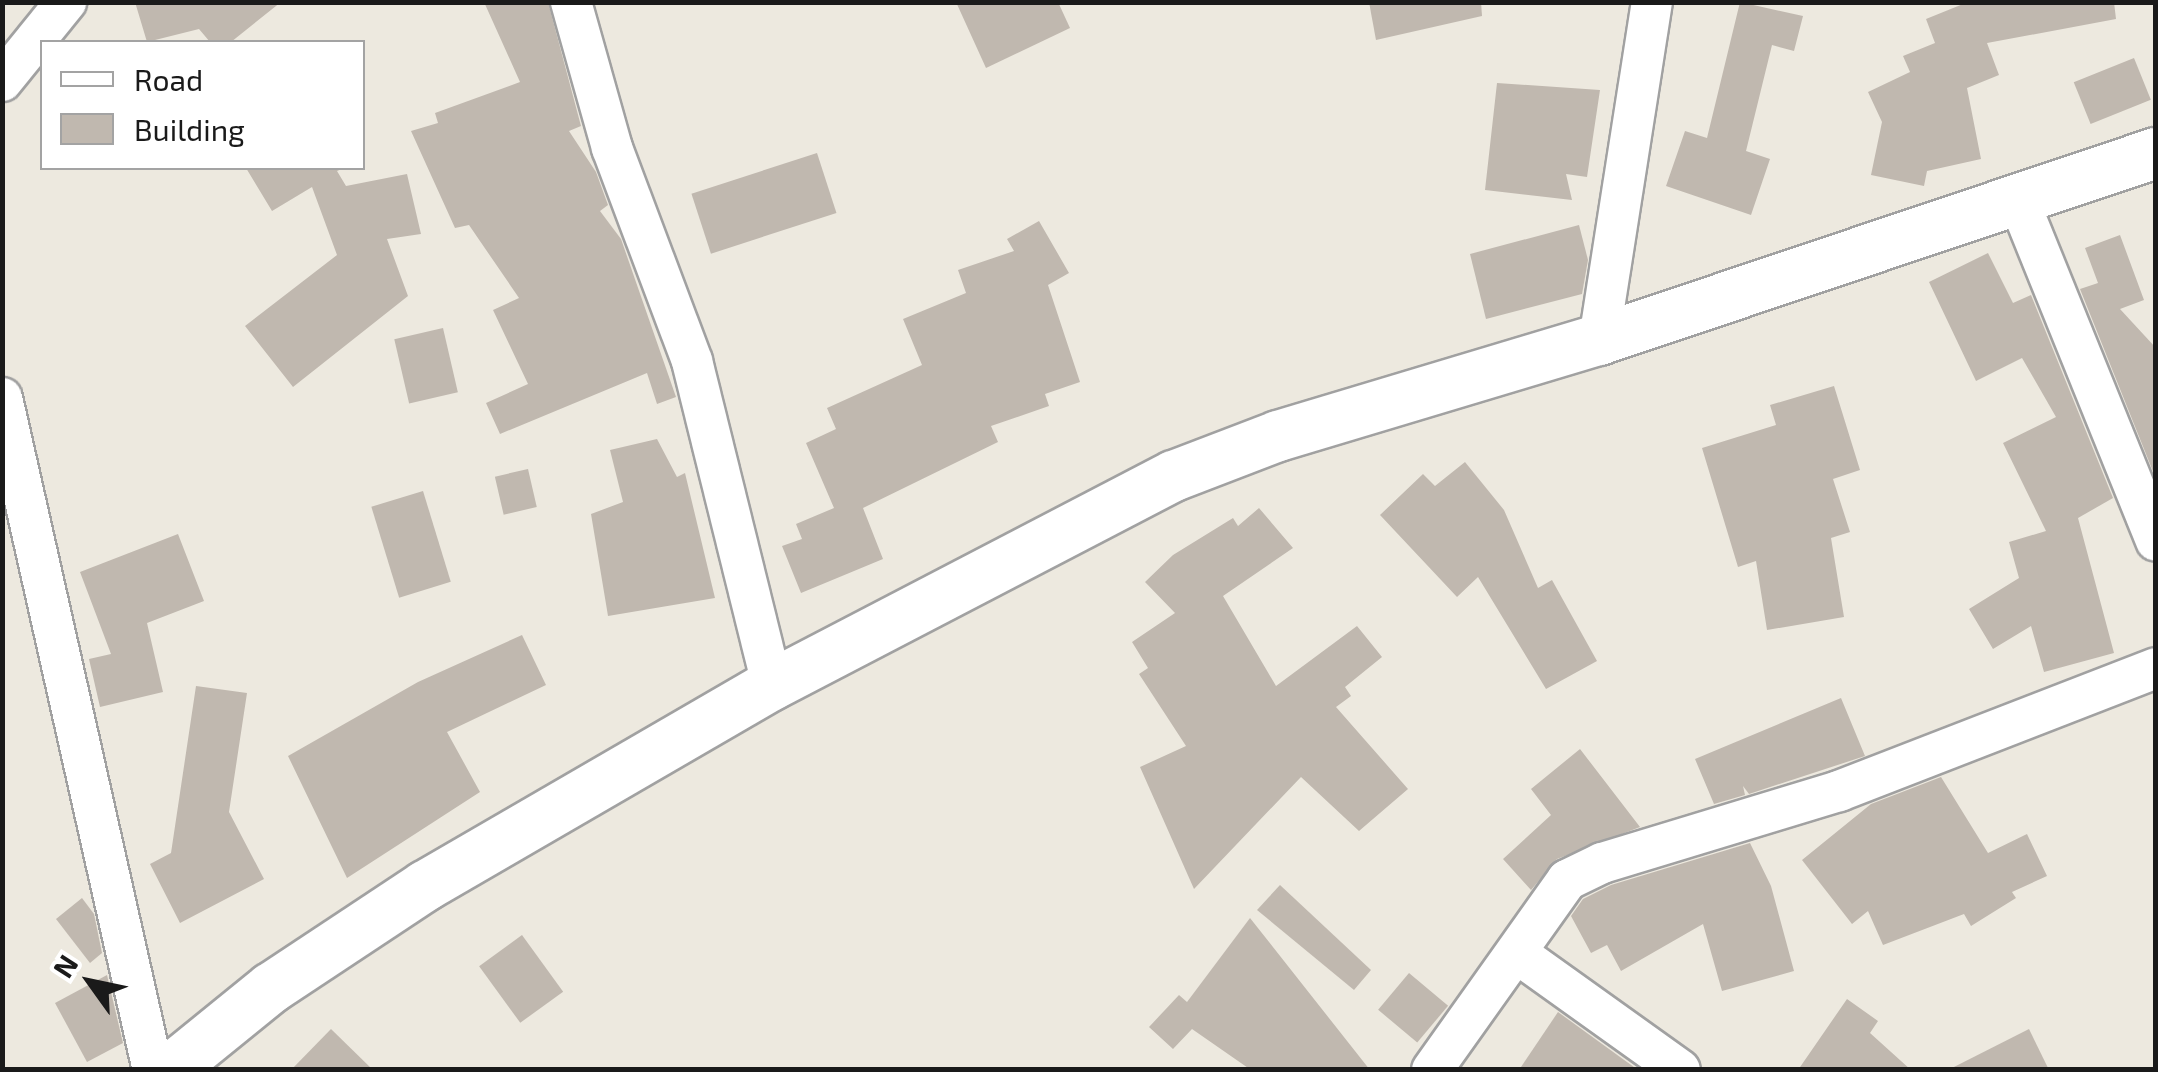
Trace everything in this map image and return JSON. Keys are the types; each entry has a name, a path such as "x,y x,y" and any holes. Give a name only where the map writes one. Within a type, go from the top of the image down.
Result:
{"street":[{"path":"2,81 66,2"},
{"path":"571,2 612,148 692,361 772,685"},
{"path":"1599,340 1652,2"},
{"path":"2,398 37,534 114,920 181,1065 425,886 772,685 1174,476 1278,436 1599,340 2020,204 2156,153"},
{"path":"2020,204 2156,541"},
{"path":"1432,1070 1567,880 1602,863 1839,791 2156,668"},
{"path":"1518,954 1680,1070"}],"building":[{"path":"135,2 281,2 234,40 208,40 199,29 146,40"},
{"path":"484,2 548,2 581,126 569,131 596,172 608,205 600,211 621,239 676,397 657,404 647,373 500,434 486,403 528,384 493,310 519,298 469,225 455,228 411,131 438,123 435,113 520,82"},
{"path":"956,2 1058,2 1070,28 986,68"},
{"path":"1369,2 1481,2 1482,16 1376,40"},
{"path":"1740,2 1803,16 1794,51 1772,45 1746,151 1770,159 1751,215 1666,186 1685,131 1707,138"},
{"path":"1968,2 2114,2 2116,19 1987,43 1999,75 1967,88 1981,159 1927,171 1924,186 1871,175 1882,122 1868,92 1910,72 1903,56 1935,43 1926,19"},
{"path":"2134,58 2151,100 2091,124 2074,82"},
{"path":"1497,83 1600,90 1587,177 1566,174 1572,200 1485,190"},
{"path":"817,153 836,213 711,254 691,194"},
{"path":"247,170 339,170 346,186 407,174 421,234 387,239 408,296 293,387 245,326 337,255 312,187 272,211"},
{"path":"1039,221 1069,273 1048,285 1080,382 1045,394 1049,406 991,426 998,442 863,508 883,559 801,593 782,546 802,539 796,524 834,508 806,443 836,429 827,408 922,365 903,319 966,293 958,270 1014,251 1007,239"},
{"path":"1579,225 1588,260 1582,294 1486,319 1470,254"},
{"path":"2120,235 2144,300 2120,309 2156,348 2154,474 2080,289 2098,283 2085,248"},
{"path":"1988,253 2013,303 2031,295 2113,498 2078,518 2114,653 2044,672 2031,626 1993,649 1969,609 2019,578 2009,542 2046,531 2003,443 2056,417 2022,358 1976,381 1929,282"},
{"path":"443,328 458,392 409,404 394,339"},
{"path":"1834,386 1860,470 1833,479 1850,532 1831,538 1844,617 1767,630 1756,561 1738,567 1702,448 1776,425 1770,405"},
{"path":"657,439 677,477 685,473 715,598 608,616 591,514 623,502 610,450"},
{"path":"1465,462 1504,510 1538,588 1552,580 1597,661 1546,689 1478,577 1457,597 1380,515 1423,474 1435,486"},
{"path":"528,469 537,507 504,515 495,477"},
{"path":"423,491 451,582 399,598 371,507"},
{"path":"1259,508 1293,548 1223,596 1276,686 1357,626 1382,657 1345,687 1351,696 1336,707 1408,789 1359,831 1301,777 1194,889 1140,767 1186,746 1139,674 1148,668 1132,642 1175,613 1145,582 1173,555 1233,518 1238,526"},
{"path":"178,534 204,601 147,623 163,692 100,707 89,659 111,654 80,572"},
{"path":"522,635 546,685 447,732 480,792 347,878 288,756 418,682"},
{"path":"196,686 247,693 229,812 264,879 180,923 150,864 171,853"},
{"path":"1841,698 1865,756 1749,794 1743,786 1745,795 1714,804 1695,759"},
{"path":"1580,749 1640,827 1557,859 1531,890 1503,859 1551,815 1531,789"},
{"path":"1941,777 1988,853 2027,834 2047,876 2012,892 2016,898 1971,926 1964,914 1883,945 1868,911 1852,924 1802,860 1871,804"},
{"path":"1750,843 1771,886 1794,971 1722,991 1703,924 1621,971 1607,945 1591,953 1571,916 1583,899 1611,885"},
{"path":"1280,885 1371,970 1354,990 1257,910"},
{"path":"82,898 94,914 102,953 90,963 56,919"},
{"path":"1250,918 1370,1070 1251,1070 1192,1029 1173,1049 1149,1027 1179,995 1187,1002"},
{"path":"522,935 563,992 520,1023 479,966"},
{"path":"1409,973 1448,1006 1417,1043 1378,1010"},
{"path":"107,975 123,1043 87,1062 55,1003"},
{"path":"1847,999 1878,1021 1870,1033 1911,1070 1798,1070"},
{"path":"1558,1012 1638,1070 1519,1070"},
{"path":"331,1029 373,1070 291,1070"},
{"path":"2029,1029 2049,1070 1948,1070"}]}
